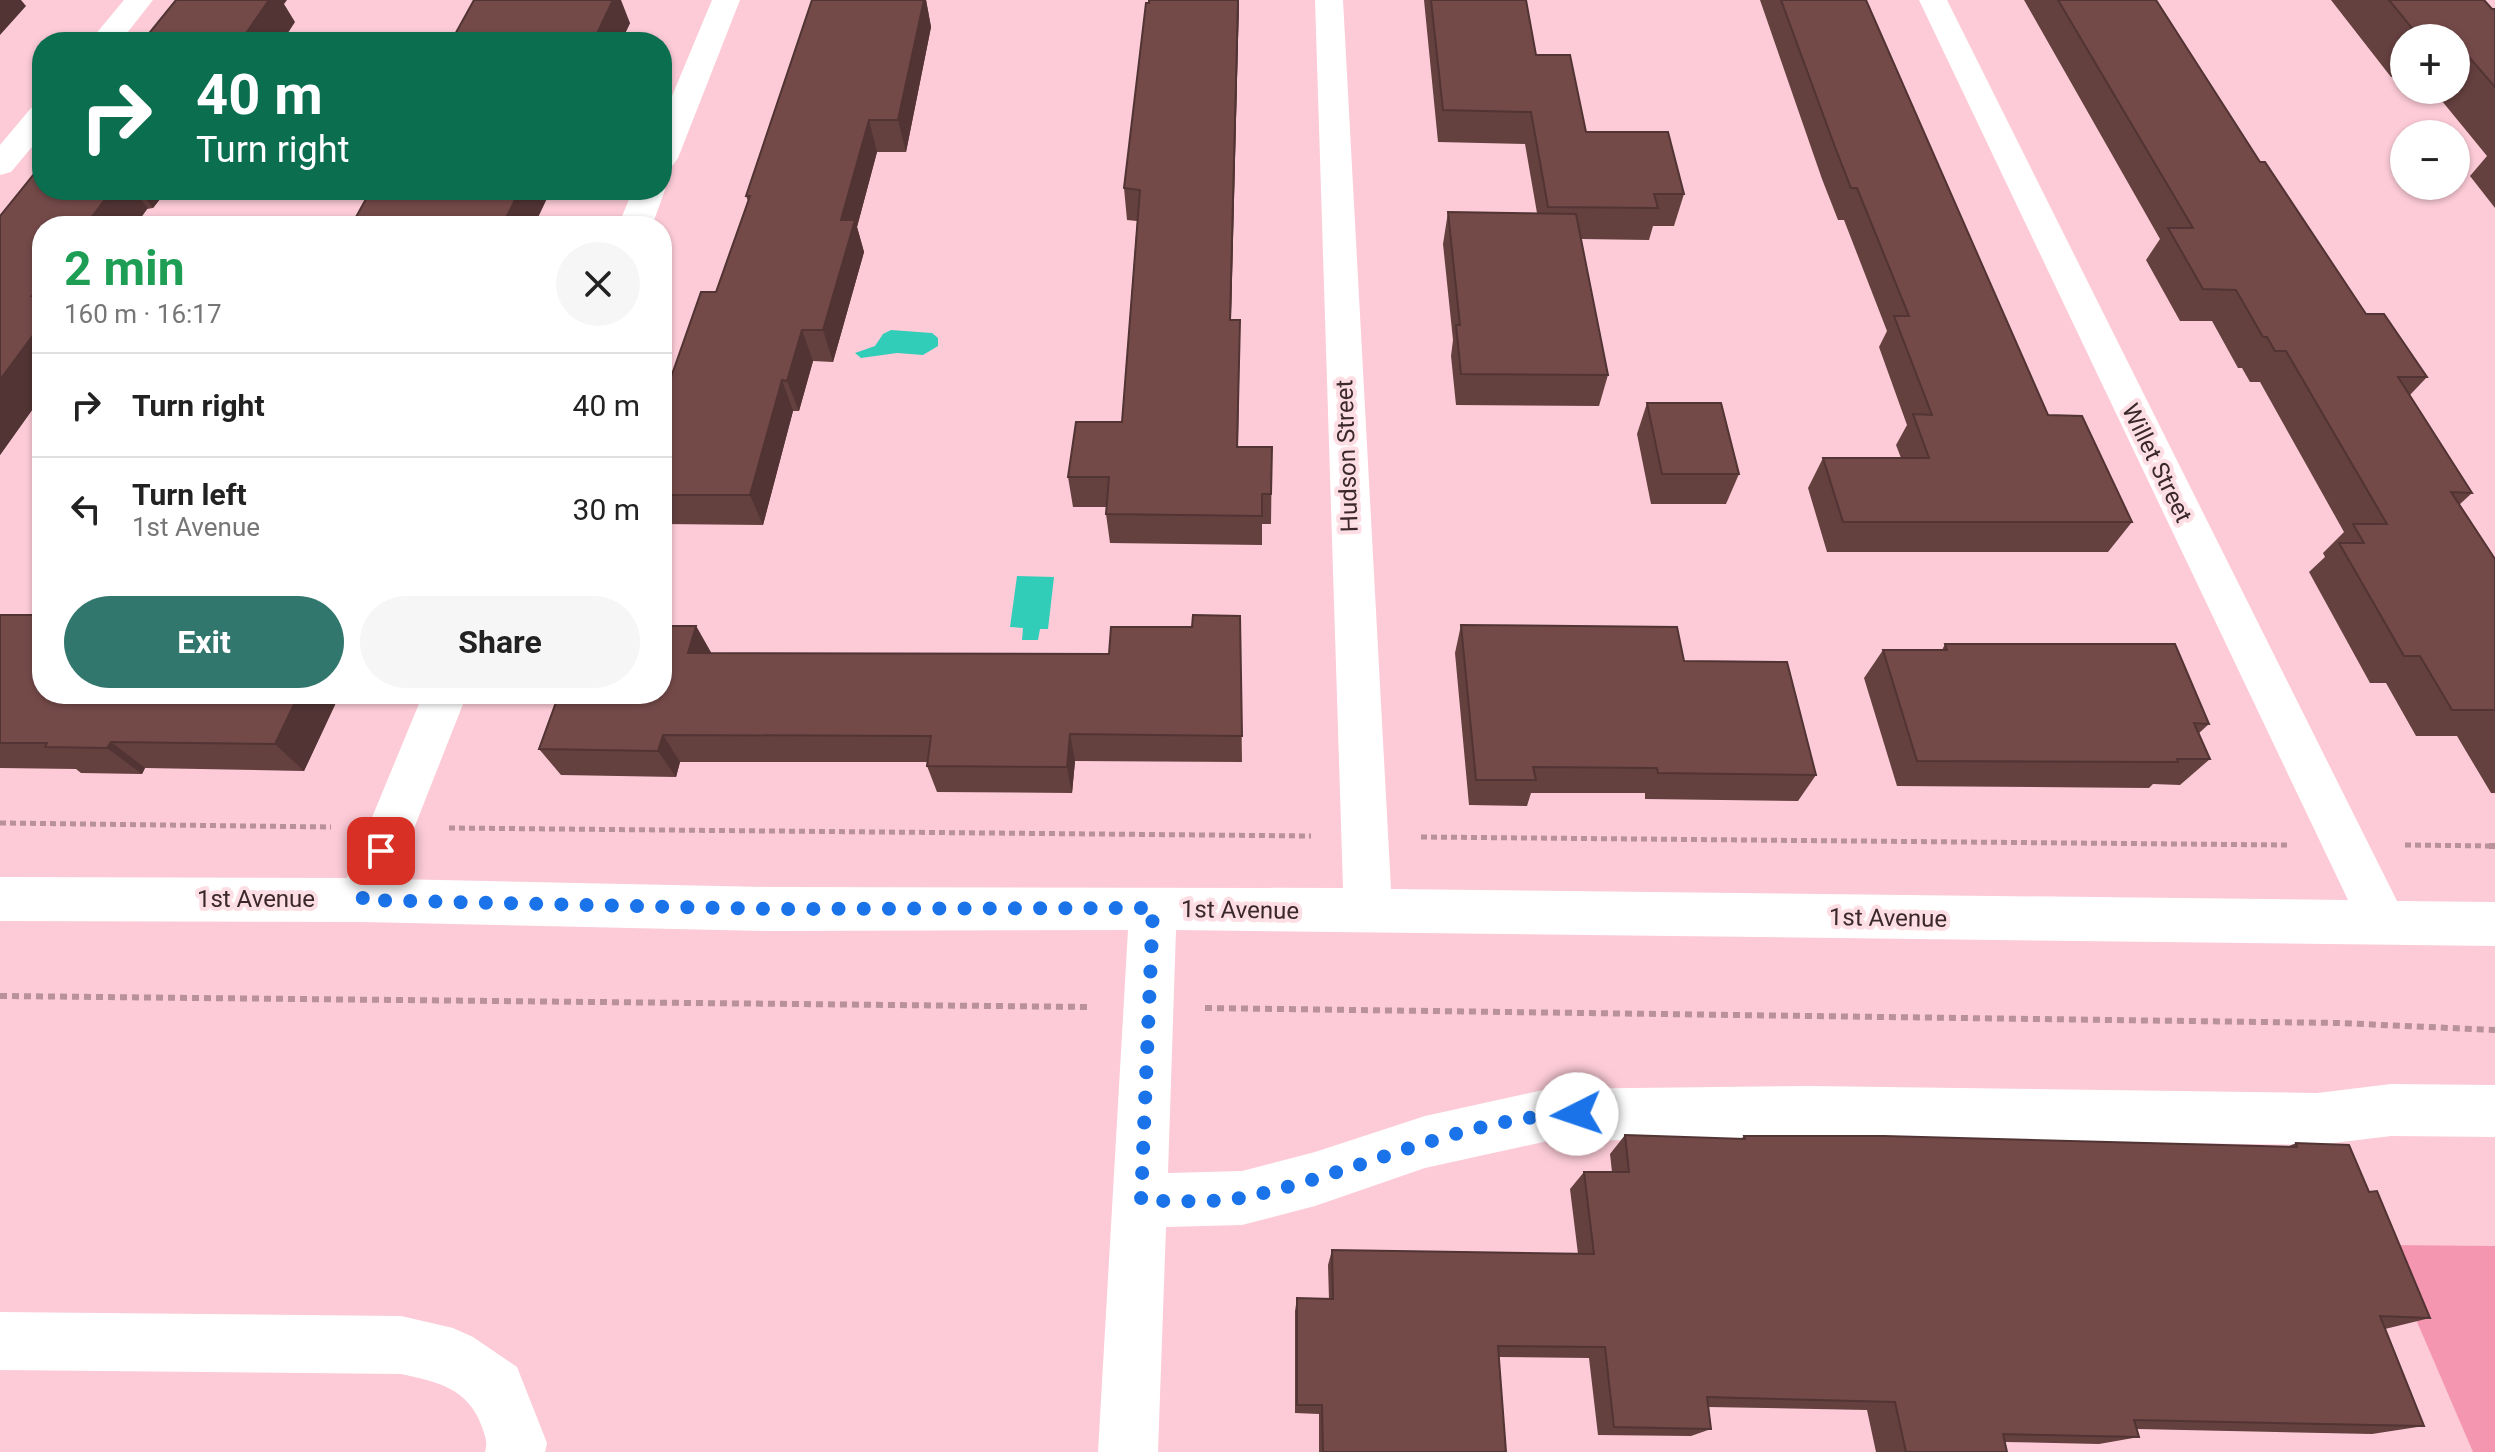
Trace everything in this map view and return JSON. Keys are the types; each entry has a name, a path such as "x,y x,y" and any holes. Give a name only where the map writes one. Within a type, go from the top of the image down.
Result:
{"street":[{"path":"112,32 139,0"},
{"path":"672,133 726,0"},
{"name":"Hudson Street","path":"1329,0 1368,912"},
{"name":"Willet Street","path":"1933,0 2384,924"},
{"path":"0,165 32,127"},
{"path":"362,900 441,704"},
{"name":"1st Avenue","path":"0,899 362,900 769,909 1153,908 2495,924"},
{"path":"1128,1452 1153,908"},
{"path":"1141,1201 1242,1198 1315,1179 1425,1142 1548,1115 1810,1112 2317,1119 2391,1110 2495,1111"},
{"path":"0,1341 401,1345 453,1357 497,1387 517,1443 515,1452"}],"path":[{"path":"0,823 2495,846"},
{"path":"0,996 2339,1023 2495,1030"}],"shaded area":[{"path":"891,330 932,333 938,338 938,346 923,355 897,353 861,358 855,353 875,346 883,334"},
{"path":"1017,576 1054,577 1048,629 1040,629 1038,640 1022,640 1023,628 1010,627"},
{"path":"2384,1245 2495,1246 2495,1452 2473,1452"}],"building":[{"path":"176,0 269,0 247,32 150,32"},
{"path":"474,0 613,0 598,32 456,32"},
{"path":"812,0 924,0 898,120 869,120 841,220 855,220 823,330 802,330 787,381 782,380 750,495 672,495 672,375 701,292 716,292 750,196 746,196"},
{"path":"1149,0 1238,0 1230,320 1240,320 1237,447 1272,447 1271,494 1262,494 1262,516 1106,514 1109,477 1068,477 1076,422 1122,422 1140,190 1124,188 1146,3"},
{"path":"1431,0 1526,0 1536,55 1570,55 1586,132 1668,132 1684,194 1654,194 1658,208 1548,207 1531,112 1443,110"},
{"path":"1781,0 1866,0 2048,415 2082,416 2132,522 1843,522 1823,458 1929,458 1913,414 1932,415 1894,316 1909,316 1857,188 1851,188"},
{"path":"2058,0 2156,0 2260,162 2265,162 2366,314 2384,314 2427,377 2398,377 2472,493 2451,492 2495,559 2495,710 2452,710 2420,656 2404,656 2339,543 2364,543 2353,524 2387,524 2286,351 2275,351 2267,337 2263,337 2236,290 2203,289 2168,228 2193,228"},
{"path":"2389,0 2484,0 2495,9 2495,87 2470,58 2470,24 2409,24"},
{"path":"32,176 32,200 104,200 92,216 32,216 32,337 0,380 0,216"},
{"path":"365,200 515,200 507,216 357,216"},
{"path":"1448,212 1576,214 1608,375 1461,374 1456,325 1460,325"},
{"path":"1647,403 1721,403 1739,474 1662,474"},
{"path":"0,615 32,615 32,704 294,704 275,744 111,742 107,748 0,743"},
{"path":"1193,615 1240,616 1242,736 1070,734 1067,767 927,766 931,736 663,735 658,751 539,749 555,704 672,704 672,626 696,626 688,653 1109,654 1111,627 1192,627"},
{"path":"1461,625 1677,627 1684,661 1787,662 1816,775 1658,773 1657,768 1533,767 1536,780 1476,780"},
{"path":"1945,644 2175,644 2209,724 2194,723 2210,759 2177,759 2178,762 1917,761 1883,650 1947,650"},
{"path":"1625,1135 1745,1139 1744,1136 1884,1136 2297,1147 2296,1143 2349,1145 2369,1192 2377,1191 2430,1318 2380,1316 2424,1426 2134,1420 2139,1437 2003,1434 2007,1452 1906,1452 1895,1402 1707,1397 1711,1429 1614,1427 1605,1347 1498,1346 1506,1452 1323,1452 1322,1405 1297,1405 1297,1298 1333,1299 1332,1250 1594,1254 1584,1172 1629,1172"}],"route":[{"path":"381,851 362,900 769,909 1153,908 1141,1201 1242,1198 1315,1179 1425,1142 1548,1115 1577,1114"}]}
